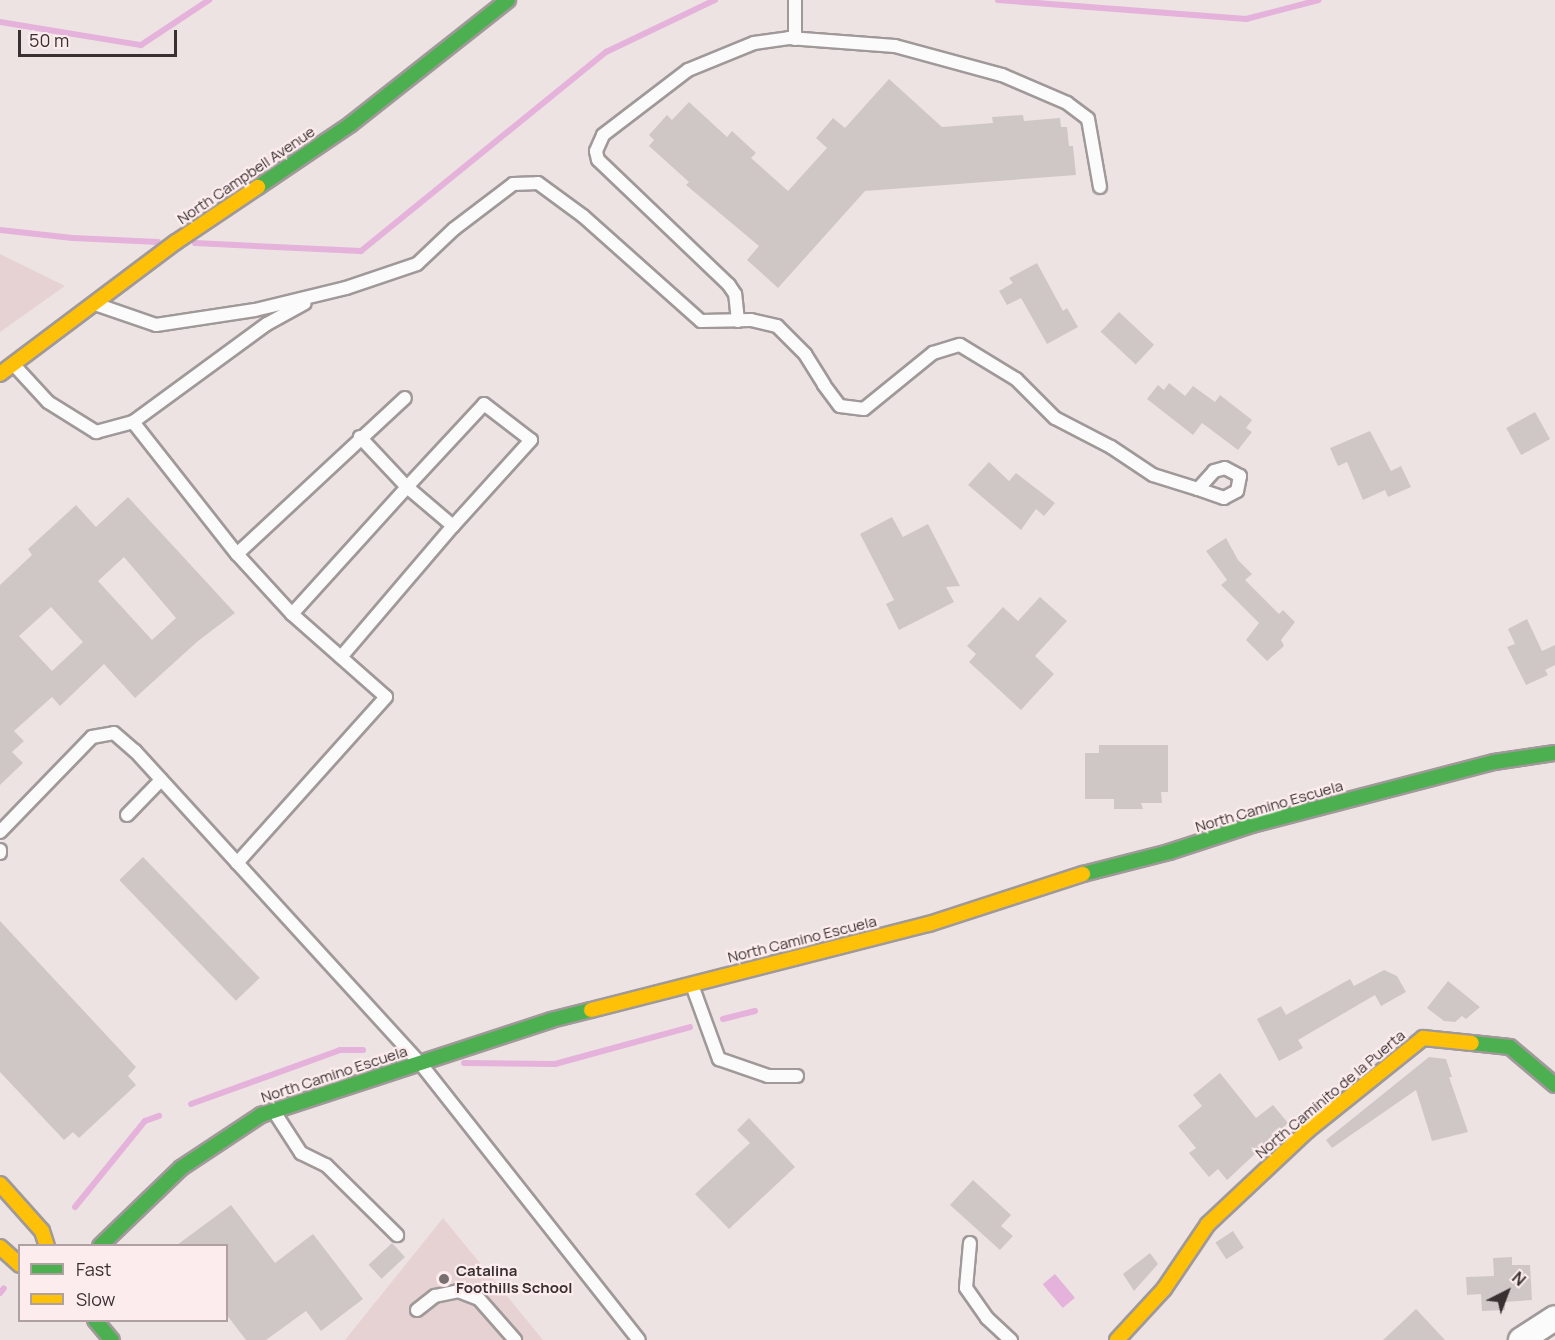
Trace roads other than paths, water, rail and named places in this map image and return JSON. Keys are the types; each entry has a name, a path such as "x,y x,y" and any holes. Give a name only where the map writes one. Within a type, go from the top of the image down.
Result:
{"street":[{"name":"North Campbell Avenue","path":"0,374 159,254 351,124 508,0"},
{"name":"North Camino Escuela","path":"101,1244 181,1168 261,1115 551,1020 929,924 1096,870 1169,852 1263,822 1494,762 1555,753"},
{"name":"North Caminito de la Puerta","path":"1117,1340 1164,1289 1208,1224 1307,1131 1423,1038 1510,1047 1555,1085"},
{"path":"0,1184 42,1231 47,1244"},
{"path":"0,1247 18,1263"},
{"path":"1521,1340 1555,1318"},
{"path":"97,1322 112,1340"}],"lane":[{"path":"795,5 795,39"},
{"path":"738,321 735,294 729,285 598,160 596,151 603,135 688,70 754,43 795,39 895,46 1002,75 1067,103 1089,118 1100,187"},
{"path":"94,303 156,325 255,310 317,296 417,264 454,229 513,184 538,183 583,216 702,321 738,321 777,326 806,354 824,385 840,406 864,409 933,353 960,345 1016,379 1055,418 1112,447 1153,475 1198,489"},
{"path":"14,364 48,402 96,432 133,422 267,324 317,296"},
{"path":"237,554 360,437 405,398"},
{"path":"292,614 484,404 531,440 453,526 341,657"},
{"path":"133,422 237,554 292,614 386,697 237,863"},
{"path":"360,437 407,487 453,526"},
{"path":"0,832 92,737 114,733 161,780 420,1063 504,1166 639,1340"},
{"path":"127,814 161,780"},
{"path":"692,984 719,1059 768,1076 797,1076"},
{"path":"273,1111 301,1153 326,1165 397,1235"},
{"path":"970,1243 966,1288 987,1318 1011,1340"},
{"path":"417,1310 435,1296 458,1291 479,1299 515,1340"}],"waterway":[{"path":"0,22 141,45 209,0"},
{"path":"195,243 361,251 606,52 715,0"},
{"path":"998,0 1246,19 1319,0"},
{"path":"0,230 73,238 158,242"},
{"path":"723,1019 755,1011"},
{"path":"464,1063 555,1064 690,1027"},
{"path":"191,1104 340,1050 363,1050"},
{"path":"75,1207 145,1121 159,1116"},
{"path":"0,1293 4,1288"}],"place":[{"name":"Catalina Foothills School","path":"444,1279"}]}
